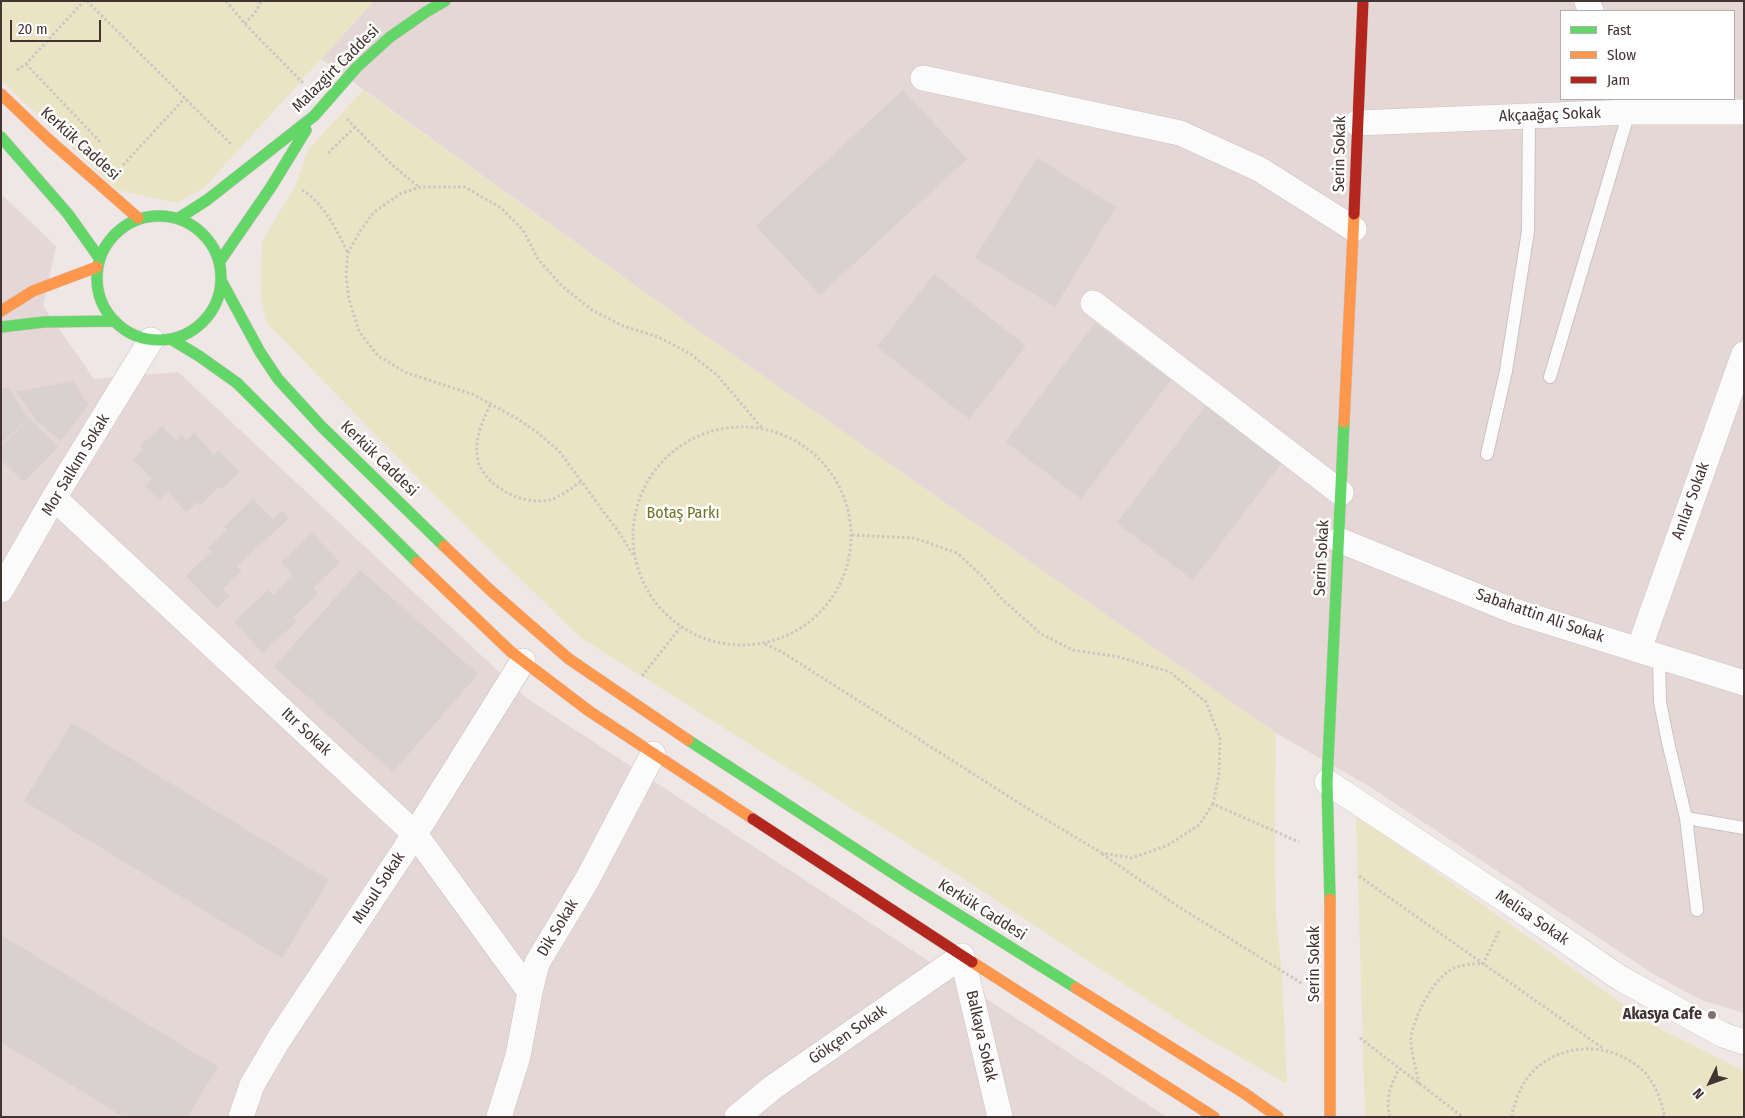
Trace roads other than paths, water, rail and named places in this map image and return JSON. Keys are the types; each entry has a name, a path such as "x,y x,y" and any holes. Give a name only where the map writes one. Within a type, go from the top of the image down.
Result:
{"street":[{"name":"Serin Sokak","path":"1330,1117 1331,1002 1328,782 1364,1"},
{"name":"Malazgirt Caddesi","path":"179,218 207,200 314,116 379,46 432,5"},
{"path":"923,78 1180,133 1259,169 1354,228"},
{"name":"Kerkük Caddesi","path":"1,94 138,218"},
{"name":"Akçaağaç Sokak","path":"1357,123 1529,116 1627,105 1744,112"},
{"path":"220,261 272,187 314,116"},
{"path":"1,137 68,214 98,263"},
{"path":"158,215 179,218 197,227 211,242 220,261 222,282 219,298 212,312 201,325 187,334 161,340 131,334 115,321 103,306 97,287 98,263 102,252 111,237 123,226 138,218 158,215"},
{"path":"1,311 33,291 98,263"},
{"name":"Kerkük Caddesi","path":"222,282 260,352 278,380 321,426 490,590 533,648 589,711 663,740 1244,1093 1278,1117"},
{"path":"1093,303 1341,493"},
{"path":"1,327 44,322 115,321"},
{"name":"Kerkük Caddesi","path":"161,340 200,356 237,383 398,544 533,648 570,659 663,740 964,953 1214,1117"},
{"name":"Mor Salkım Sokak","path":"1,590 54,498 161,340"},
{"name":"Anılar Sokak","path":"1649,652 1744,354"},
{"name":"Itır Sokak","path":"54,498 415,834 530,992"},
{"name":"Sabahattin Ali Sokak","path":"1339,540 1511,610 1744,683"},
{"name":"Musul Sokak","path":"241,1117 252,1085 279,1039 415,834 533,648"},
{"name":"Dik Sokak","path":"499,1117 518,1056 537,963 587,880 663,740"},
{"name":"Melisa Sokak","path":"1328,782 1620,978 1723,1035 1744,1042"},
{"name":"Gökçen Sokak","path":"737,1117 772,1088 964,953"},
{"name":"Balkaya Sokak","path":"964,953 1000,1117"}],"lane":[{"path":"1550,377 1627,105"},
{"path":"1487,454 1506,371 1528,231 1529,116"},
{"path":"1649,652 1686,818 1697,910"},
{"path":"1686,818 1744,828"}],"place":[{"name":"Akasya Cafe","path":"1712,1015"}],"park label":[{"name":"Botaş Parkı","path":"683,514"}]}
